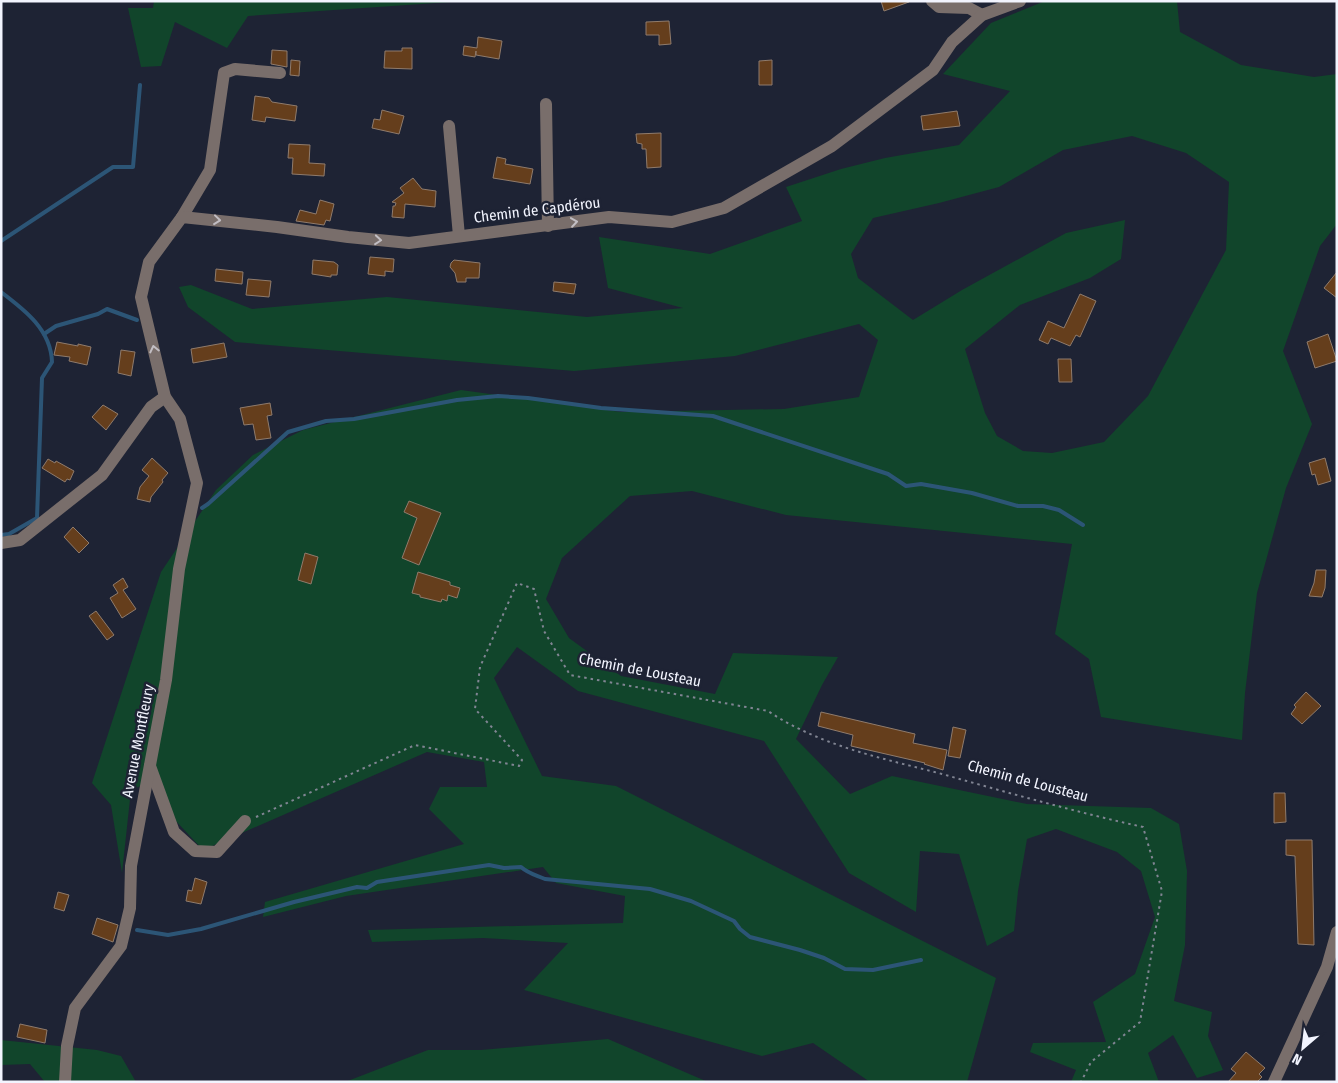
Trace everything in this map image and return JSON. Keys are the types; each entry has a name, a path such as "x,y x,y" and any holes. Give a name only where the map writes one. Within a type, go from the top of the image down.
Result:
{"street":[{"path":"932,1 939,7 969,8 982,15"},
{"name":"Chemin de Capdérou","path":"182,217 409,243 609,217 672,222 724,208 832,146 934,70 952,42 982,15 1020,1"},
{"path":"1,543 20,540 102,475 151,407 165,397 141,297 149,262 182,217 210,170 224,73 235,69 280,73"},
{"path":"546,104 548,226"},
{"path":"449,126 459,236"},
{"name":"Avenue Montfleury","path":"65,1082 67,1046 75,1008 121,946 130,908 131,866 166,680 179,568 197,483 180,419 165,397"},
{"path":"150,766 174,832 195,851 216,852 245,822"},
{"path":"1274,1082 1327,967 1337,932"}],"path":[{"name":"Chemin de Lousteau","path":"245,822 416,745 520,766 522,760 475,709 480,667 517,583 534,589 544,631 570,675 768,711 788,725 836,746 1089,815 1144,827 1162,891 1140,1022 1091,1062 1081,1082"}],"green space":[{"path":"154,1 465,1 248,16 227,48 175,22 161,66 141,67 128,8 153,8"},
{"path":"1045,1 1177,1 1180,32 1241,65 1314,77 1337,74 1337,224 1320,246 1283,351 1312,424 1286,488 1257,593 1245,693 1242,740 1101,717 1089,659 1055,634 1072,544 786,515 692,491 630,496 562,558 546,599 569,638 621,676 715,694 733,653 838,657 796,739 850,794 892,776 1027,804 1151,808 1179,824 1187,871 1185,945 1174,1001 1212,1012 1208,1036 1223,1070 1197,1078 1173,1035 1148,1053 1159,1082 1071,1082 1076,1070 1030,1052 1033,1043 1106,1042 1093,1002 1135,974 1155,917 1141,871 1117,852 1056,829 1027,839 1018,891 1014,931 987,946 959,854 920,851 916,912 849,873 764,741 578,691 517,647 494,678 542,776 616,786 996,978 967,1082 870,1082 813,1043 762,1056 524,990 568,943 483,938 372,942 368,930 623,923 625,896 556,883 543,867 346,896 263,917 265,902 464,844 429,809 440,787 487,787 484,762 427,752 203,850 160,804 152,781 131,790 122,873 111,805 92,783 161,572 216,490 253,455 303,430 461,390 621,412 784,409 859,397 878,340 859,324 735,356 574,371 235,342 188,307 179,287 191,285 252,309 387,297 587,317 683,308 608,288 599,237 710,254 802,221 786,187 841,169 885,158 959,145 1010,91 943,74 991,23","holes":["1132,136 1186,153 1229,182 1226,250 1148,396 1104,442 1052,453 1023,451 997,436 985,413 965,349 1020,305 1090,278 1121,259 1125,220 1066,233 962,290 913,320 858,278 851,254 873,218 999,187 1063,150"]},
{"path":"608,1039 708,1082 345,1082 428,1050 481,1050"},
{"path":"1,1040 97,1050 121,1056 136,1082 45,1082 30,1064 1,1065"}],"building":[{"path":"881,1 909,1 909,2 884,11"},
{"path":"669,21 671,44 659,45 659,35 646,35 646,22"},
{"path":"478,37 502,41 499,59 476,55 476,51 475,57 463,55 464,46 477,48"},
{"path":"402,48 412,48 412,69 384,68 385,51 402,51"},
{"path":"272,50 287,51 287,67 271,64"},
{"path":"291,60 300,61 299,76 290,75"},
{"path":"772,60 772,85 759,85 759,61"},
{"path":"255,96 269,98 272,102 297,106 295,121 266,117 265,122 252,120"},
{"path":"382,110 404,116 399,134 372,128 374,119 380,120"},
{"path":"957,111 960,126 923,130 921,116"},
{"path":"661,133 661,167 647,168 646,149 642,149 642,144 637,143 636,134"},
{"path":"289,144 310,145 309,163 325,164 324,176 292,174 293,158 288,158"},
{"path":"497,157 506,159 505,164 533,169 530,184 493,178"},
{"path":"413,178 422,189 436,191 435,207 405,204 404,218 392,217 393,206 396,203 392,202 404,193 400,188"},
{"path":"320,200 334,204 330,221 326,220 324,225 296,221 300,210 316,214"},
{"path":"370,257 394,259 393,272 385,271 385,276 368,274"},
{"path":"313,260 334,262 338,265 337,275 331,275 331,277 312,274"},
{"path":"454,260 480,263 479,278 466,278 466,282 457,282 455,273 450,267"},
{"path":"216,269 243,272 242,284 215,281"},
{"path":"1337,272 1337,298 1324,288"},
{"path":"248,279 271,281 269,297 246,295"},
{"path":"554,282 576,284 574,294 553,291"},
{"path":"1080,294 1096,301 1080,337 1076,335 1070,346 1051,338 1048,344 1039,340 1048,321 1064,328"},
{"path":"1328,334 1337,361 1315,368 1307,342"},
{"path":"57,342 91,347 87,365 69,361 70,357 54,355"},
{"path":"224,343 227,357 193,363 191,349"},
{"path":"121,350 135,352 131,376 118,373"},
{"path":"1058,359 1071,359 1072,382 1059,382"},
{"path":"270,403 272,415 267,416 271,438 256,440 253,424 244,425 240,408"},
{"path":"103,405 118,414 106,430 92,417"},
{"path":"152,458 168,473 151,497 150,502 137,499 140,487 149,476 142,470"},
{"path":"1325,458 1331,481 1318,485 1315,474 1312,475 1309,463"},
{"path":"48,459 55,463 56,461 74,471 70,480 67,479 65,482 42,468"},
{"path":"409,501 441,513 419,565 402,558 417,518 404,512"},
{"path":"73,527 89,543 79,553 64,537"},
{"path":"305,553 318,557 311,584 298,580"},
{"path":"1316,570 1326,570 1325,588 1322,597 1309,596"},
{"path":"418,572 450,582 450,585 460,588 457,598 448,595 447,601 442,599 441,602 412,593"},
{"path":"123,578 128,587 123,590 136,609 122,618 110,598 118,593 113,585"},
{"path":"96,611 114,635 107,640 89,616"},
{"path":"1306,692 1321,706 1302,724 1291,714 1296,707 1294,705"},
{"path":"821,712 915,734 913,743 947,750 943,770 925,763 851,746 853,735 818,726"},
{"path":"953,727 966,730 960,758 948,756"},
{"path":"1274,793 1285,793 1286,822 1274,823"},
{"path":"1286,840 1312,840 1314,945 1298,944 1295,856 1286,855"},
{"path":"195,878 207,882 201,904 186,901 188,890 192,891"},
{"path":"58,892 69,895 64,911 54,908"},
{"path":"97,918 118,925 113,942 92,934"},
{"path":"20,1024 47,1030 45,1043 17,1037"},
{"path":"1246,1052 1265,1068 1259,1074 1262,1077 1257,1082 1228,1082 1236,1073 1231,1069"}],"waterway":[{"path":"1,241 113,167 133,167 140,85"},
{"path":"1,292 19,306 42,331 51,351 52,362 42,378 37,518 9,534 1,535"},
{"path":"44,334 56,326 98,314 107,309 137,320"},
{"path":"202,508 288,432 326,421 354,419 457,400 498,396 601,408 713,416 888,474 906,486 921,484 972,493 1018,506 1043,506 1059,510 1083,525"},
{"path":"137,930 168,935 201,929 294,902 357,887 367,888 377,882 489,865 504,868 521,867 545,879 650,889 691,901 734,921 750,937 824,958 845,969 873,970 921,960"}]}
